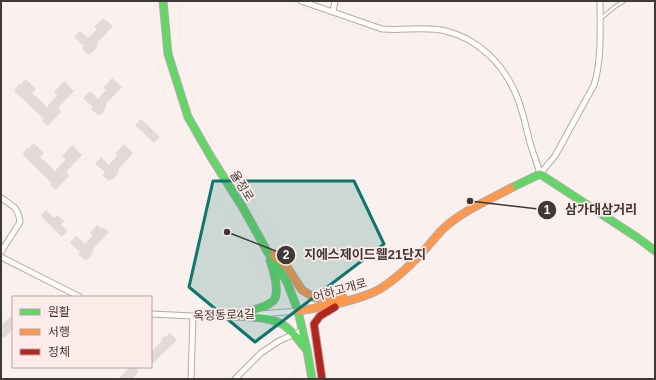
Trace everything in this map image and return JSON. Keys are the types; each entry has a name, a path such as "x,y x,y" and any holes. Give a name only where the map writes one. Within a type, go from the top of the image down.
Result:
{"main road":[{"name":"율정로","path":"163,1 168,54 188,117 210,157 243,208 287,282 298,311 303,330 312,379"},
{"path":"540,174 638,238 655,251"},
{"name":"어하고개로","path":"298,311 318,308 362,297 379,289 413,262 444,228 468,210 540,174"},
{"path":"267,250 287,267 302,290 315,298 362,297"},
{"path":"234,316 258,308 274,300 276,288 274,273 267,250"},
{"path":"322,379 314,324 316,318 324,312 362,297"},
{"path":"234,316 272,321 282,324 307,350"}],"street":[{"path":"300,1 382,29 430,29 446,31 468,39 482,48 497,63 515,92 540,174"},
{"path":"333,12 335,1"},
{"name":"어하고개로","path":"540,174 555,156 594,85 600,48 600,1"},
{"path":"1,198 16,209 19,214 20,222 1,252"},
{"path":"1,257 78,296"},
{"name":"옥정동로4길","path":"152,314 234,316 298,311"},
{"path":"191,379 193,316"},
{"path":"235,379 261,354 279,341 303,330"}],"lane":[{"path":"600,20 624,1"}],"path":[{"path":"180,1 181,37 185,69 195,104 208,136 226,164 283,243 292,264"},
{"path":"317,14 367,31"},
{"path":"375,20 390,23"},
{"path":"399,264 428,234"},
{"path":"290,346 296,379"}],"highlighted area":[{"path":"213,181 354,181 384,244 255,342 189,287"}],"building":[{"path":"103,18 113,26 97,43 97,47 91,54 90,53 88,55 82,48 84,46 74,37 80,31 88,38 97,29 94,27"},
{"path":"112,78 122,87 106,104 106,108 103,111 104,112 101,115 98,115 91,109 93,107 83,98 90,91 98,99 106,90 103,88"},
{"path":"26,79 36,89 32,93 47,107 57,95 54,92 64,81 74,91 58,108 61,112 48,126 42,121 44,119 14,91 19,84 20,85"},
{"path":"141,119 160,137 154,143 135,125"},
{"path":"34,143 44,153 40,157 55,171 66,159 62,156 72,145 82,155 66,172 69,176 56,190 50,185 52,183 23,155 27,148 28,149"},
{"path":"124,144 133,153 118,170 118,174 109,181 102,175 105,172 95,164 101,157 109,165 117,156 115,154"},
{"path":"46,210 54,218 57,215 64,221 61,224 67,231 62,237 41,216"},
{"path":"97,225 102,229 103,227 109,232 93,249 93,253 87,260 85,260 78,254 80,252 70,243 76,236 85,244 93,235 90,233"},
{"path":"12,315 12,330 4,338 1,335 1,326"},
{"path":"170,333 177,340 152,364 152,351 165,336 166,337"},
{"path":"129,368 136,368 139,371 132,379 118,379"}],"traffic: fast":[{"path":"163,1 168,54 188,117 267,251 287,282 298,311 312,379"},
{"path":"511,188 540,174 638,238 655,251"},
{"path":"234,316 262,307 274,300 276,296 276,286 270,260"},
{"path":"236,316 261,318 280,323 291,331 306,349"}],"traffic: slow":[{"path":"298,311 351,300 380,289 409,266 450,223 476,206 511,188"},
{"path":"273,255 287,267 302,290 315,298 344,298"}],"traffic: jam":[{"path":"322,379 314,324 320,316 335,307"}],"place":[{"name":"삼가대삼거리","path":"470,201"},
{"name":"지에스제이드웰21단지","path":"227,232"}]}
